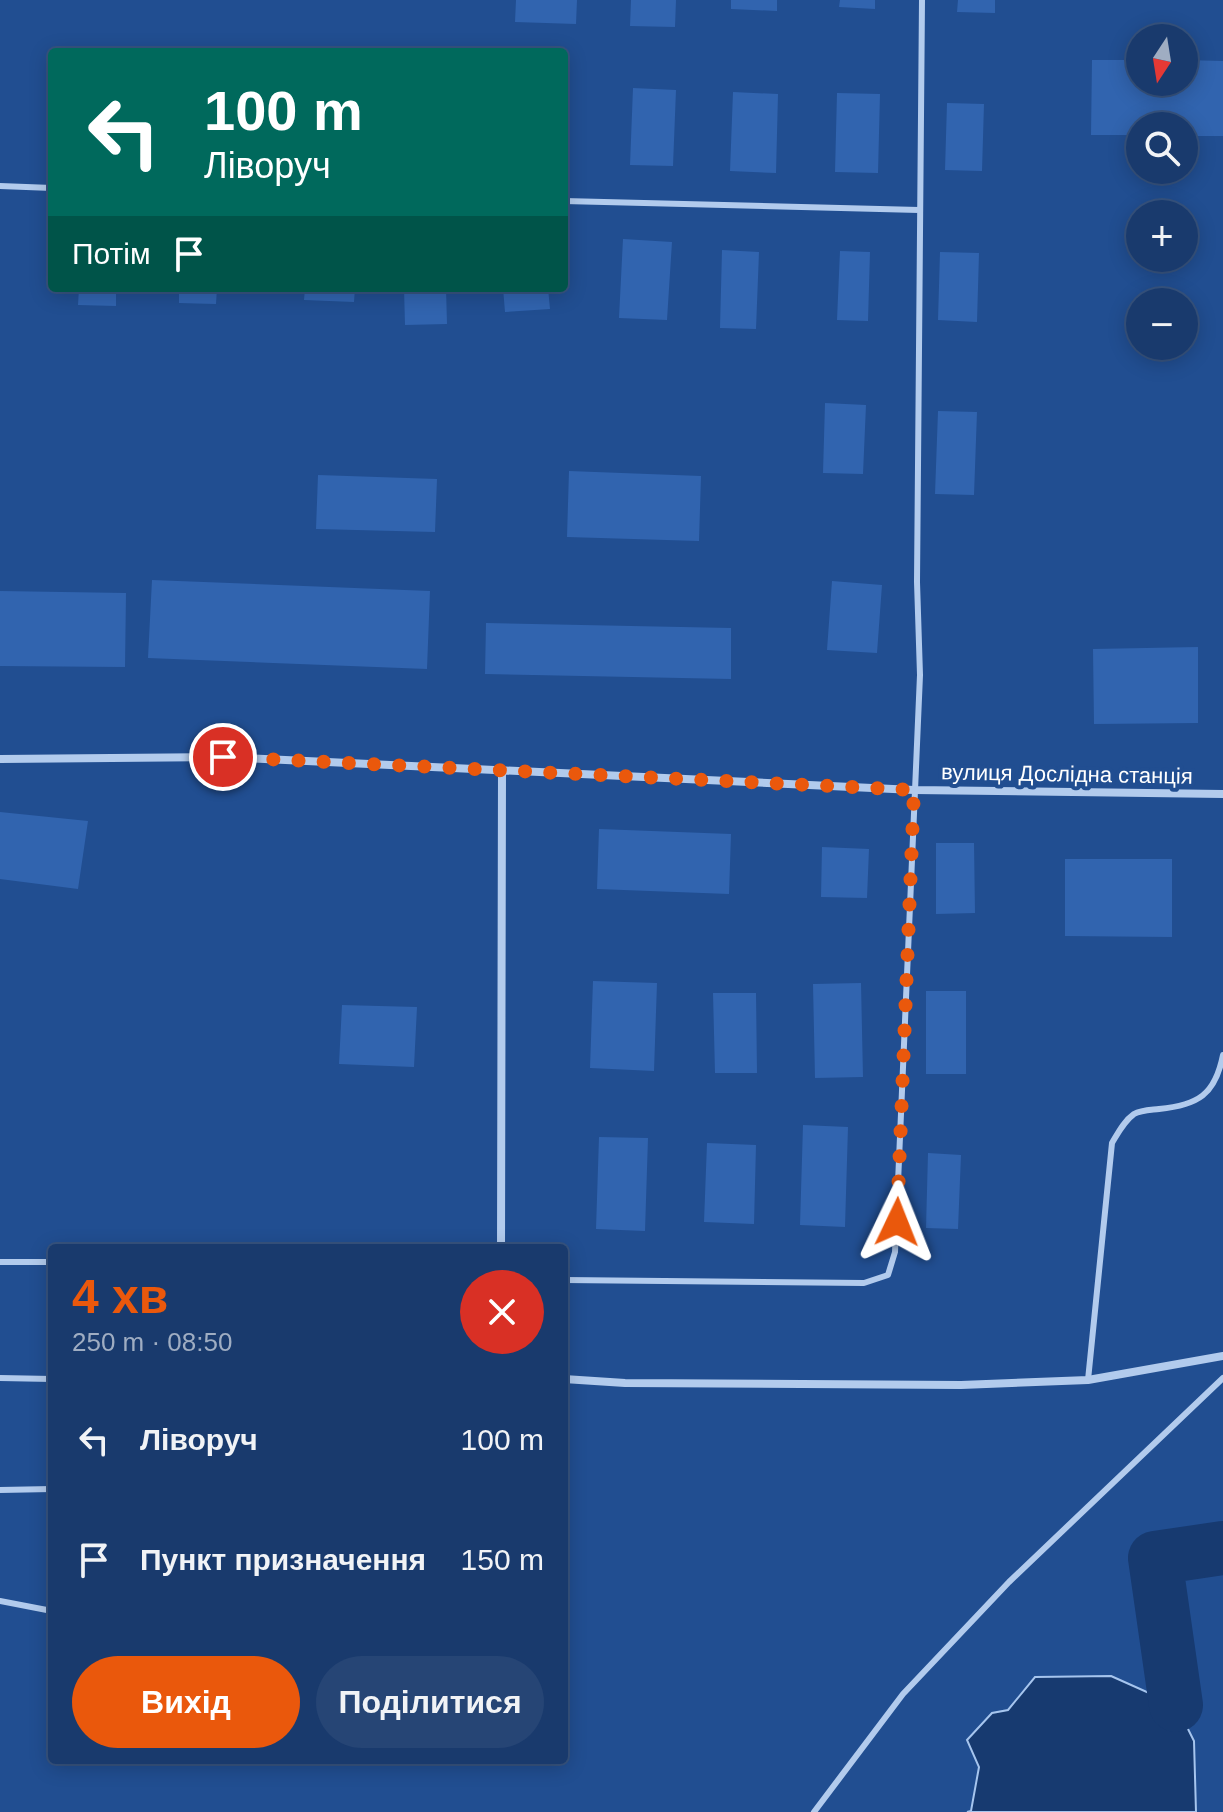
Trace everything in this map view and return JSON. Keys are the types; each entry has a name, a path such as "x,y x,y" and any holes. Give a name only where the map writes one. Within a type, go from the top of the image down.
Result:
{"street":[{"name":"вулиця Дослідна станція","path":"0,759 223,757 914,790 1223,794"},
{"path":"501,1244 502,771"},
{"path":"568,1379 625,1383 961,1385 1088,1380 1223,1356"}],"lane":[{"path":"568,1280 864,1283 888,1275 895,1252 920,675 917,582 922,0"},
{"path":"0,186 48,188"},
{"path":"568,201 919,210"},
{"path":"1088,1380 1112,1143 1121,1127 1137,1112 1178,1107 1207,1094 1218,1077 1223,1055"},
{"path":"0,1262 48,1262"},
{"path":"0,1378 48,1379"},
{"path":"814,1812 903,1694 1009,1582 1223,1378"},
{"path":"0,1490 48,1489"},
{"path":"0,1601 48,1610"}],"water":[{"path":"1111,1676 1176,1705 1194,1741 1196,1812 967,1812 971,1811 979,1767 967,1740 992,1713 1008,1710 1035,1677"}],"building":[{"path":"516,0 577,0 576,24 515,22"},
{"path":"631,0 676,0 675,27 630,26"},
{"path":"731,0 777,0 777,11 731,9"},
{"path":"840,0 875,0 875,9 839,7"},
{"path":"958,0 995,0 995,13 957,12"},
{"path":"78,46 125,48 78,48"},
{"path":"1092,60 1126,60 1126,96 1198,96 1198,60 1223,61 1223,136 1198,136 1198,112 1126,112 1126,135 1091,135"},
{"path":"633,88 676,90 673,166 630,165"},
{"path":"733,92 778,94 776,173 730,171"},
{"path":"837,93 880,94 878,173 835,172"},
{"path":"947,103 984,104 982,171 945,170"},
{"path":"623,239 672,242 667,320 619,318"},
{"path":"722,250 759,252 756,329 720,328"},
{"path":"840,251 870,252 868,321 837,320"},
{"path":"940,252 979,253 977,322 938,320"},
{"path":"79,292 116,292 116,306 78,305"},
{"path":"179,292 217,292 216,304 179,303"},
{"path":"305,292 355,292 354,302 304,300"},
{"path":"404,292 446,292 447,324 405,325"},
{"path":"503,292 548,292 550,309 505,312"},
{"path":"825,403 866,405 863,474 823,473"},
{"path":"938,411 977,412 974,495 935,494"},
{"path":"569,471 701,476 699,541 567,537"},
{"path":"318,475 437,479 435,532 316,529"},
{"path":"152,580 430,591 427,669 148,658"},
{"path":"832,581 882,585 877,653 827,650"},
{"path":"0,591 126,593 125,667 0,666"},
{"path":"486,623 731,628 731,679 485,674"},
{"path":"1198,647 1198,723 1094,724 1093,649"},
{"path":"0,812 88,821 78,889 0,879"},
{"path":"599,829 731,834 729,894 597,889"},
{"path":"936,843 974,843 975,913 936,914"},
{"path":"822,847 869,849 867,898 821,897"},
{"path":"1065,859 1172,859 1172,937 1065,936"},
{"path":"593,981 657,983 654,1071 590,1068"},
{"path":"861,983 863,1077 815,1078 813,984"},
{"path":"926,991 966,991 966,1074 926,1074"},
{"path":"713,993 756,993 757,1073 715,1073"},
{"path":"342,1005 417,1007 414,1067 339,1064"},
{"path":"803,1125 848,1127 845,1227 800,1225"},
{"path":"599,1137 648,1138 645,1231 596,1229"},
{"path":"707,1143 756,1145 754,1224 704,1222"},
{"path":"928,1153 961,1155 958,1229 926,1228"}],"waterway":[{"path":"1176,1705 1155,1558 1223,1548"}],"route":[{"path":"223,757 914,790 897,1222"}]}
